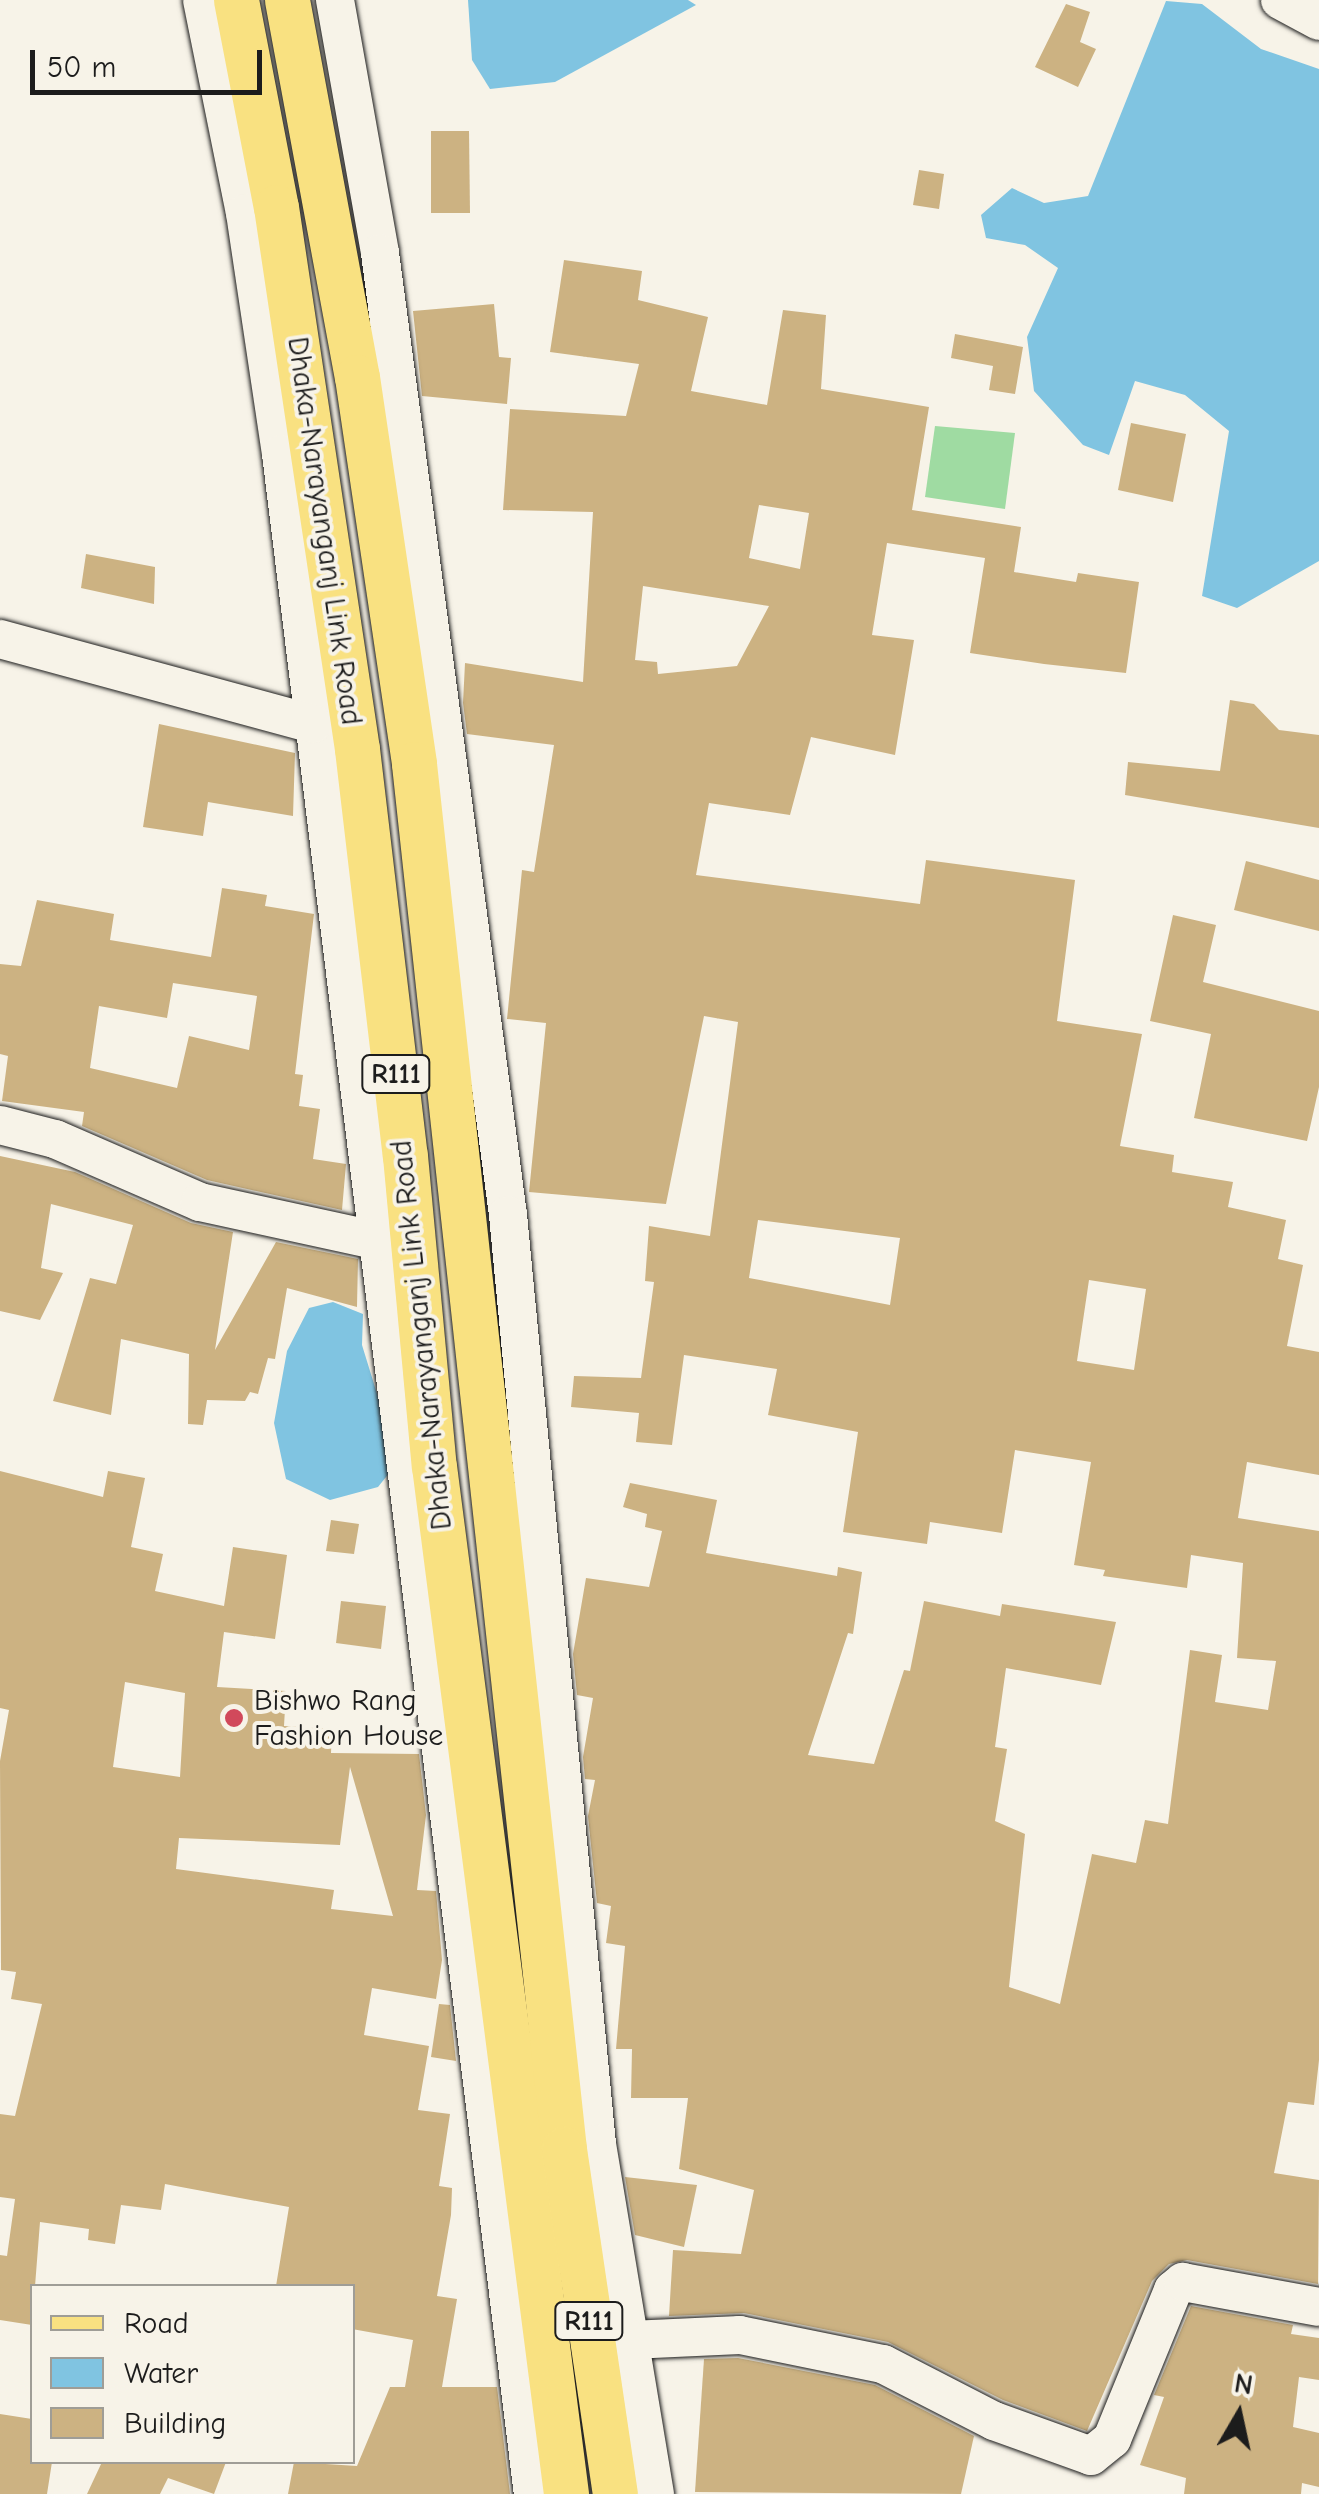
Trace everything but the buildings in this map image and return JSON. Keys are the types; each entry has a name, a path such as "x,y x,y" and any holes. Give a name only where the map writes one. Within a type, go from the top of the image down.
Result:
{"main road":[{"name":"Dhaka-Narayanganj Link Road","path":"236,0 276,207 356,750 394,1245 492,2074 520,2153 566,2494"},
{"name":"Dhaka-Narayanganj Link Road","path":"287,0 357,377 414,764 572,2063 564,2148 615,2494"}],"street":[{"path":"0,1125 56,1139 200,1202 394,1245 313,724 251,250 202,0"},
{"path":"335,0 380,253 508,1215 572,2063 630,2340 656,2494"},
{"path":"1280,0 1319,21"},
{"path":"0,639 313,724"},
{"path":"492,2074 533,2494"},
{"path":"630,2340 740,2335 883,2364 994,2420 1091,2456 1112,2439 1173,2290 1183,2282 1319,2307"}],"green space":[{"path":"935,426 1015,433 1005,509 925,497"}],"water":[{"path":"468,0 688,0 696,5 555,82 490,89 472,60"},
{"path":"1166,1 1202,4 1261,49 1319,69 1319,561 1237,608 1202,596 1229,431 1185,395 1135,381 1109,455 1083,445 1034,391 1027,337 1058,268 1025,245 986,238 981,215 1012,188 1044,203 1088,196"},
{"path":"333,1302 363,1314 362,1345 398,1462 378,1487 330,1500 286,1479 274,1423 287,1351 309,1308"}],"place":[{"name":"Bishwo Rang Fashion House","path":"234,1718"}]}
